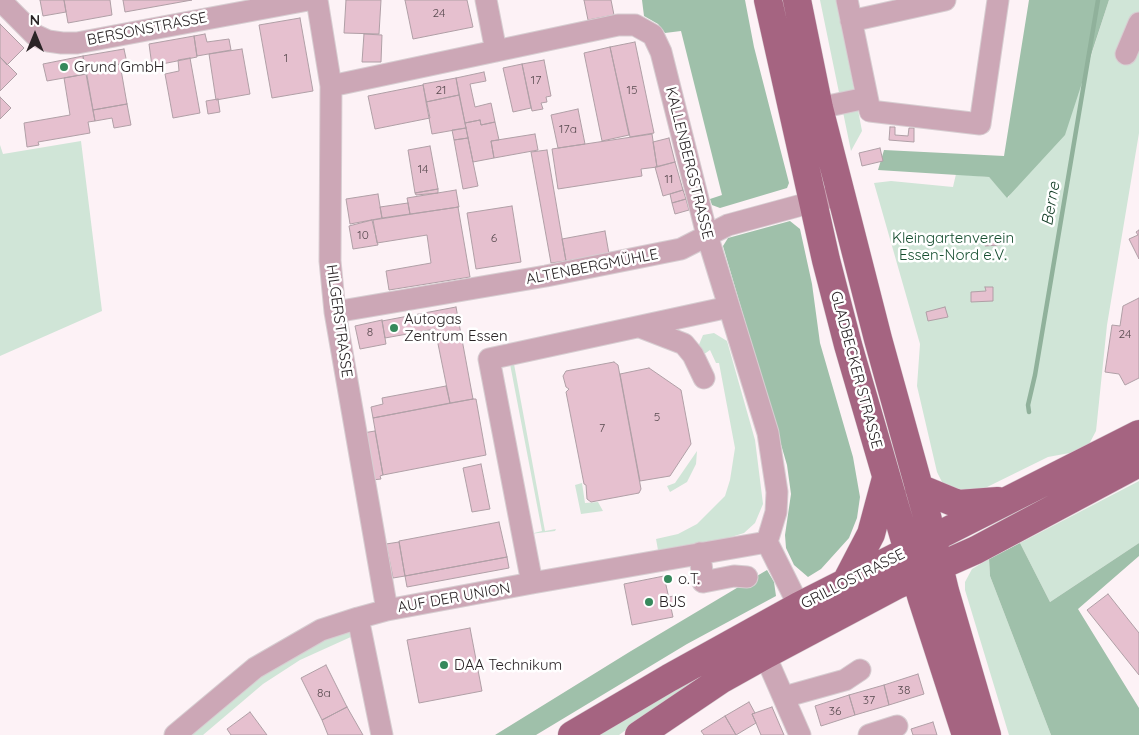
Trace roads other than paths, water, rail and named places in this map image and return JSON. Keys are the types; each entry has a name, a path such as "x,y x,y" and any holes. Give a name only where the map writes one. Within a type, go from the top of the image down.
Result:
{"main road":[{"name":"GLADBECKER STRASSE","path":"768,0 813,202 848,346 886,478 908,551 927,571 987,735"},
{"name":"GLADBECKER STRASSE","path":"797,0 819,108 933,540 927,571 966,735"},
{"name":"GRILLOSTRASSE","path":"572,735 669,678 799,606 933,540 1007,500 1139,434"},
{"name":"GRILLOSTRASSE","path":"650,732 722,679 765,655 927,571 976,550 1139,463"},
{"path":"846,582 871,534 886,478"},
{"path":"919,488 958,504 1007,500"}],"street":[{"name":"BERSONSTRASSE","path":"0,0 35,35 48,41 62,43 77,43 199,10 308,0"},
{"name":"HILGERSTRASSE","path":"317,0 330,86 330,261 335,312 387,610"},
{"path":"486,0 496,51"},
{"path":"846,0 870,111 980,124 998,0"},
{"path":"851,21 860,0"},
{"path":"851,21 945,0"},
{"path":"1126,54 1139,23"},
{"name":"KALLENBERGSTRASSE","path":"330,86 626,24 635,25 653,35 661,52 707,235 768,433 775,473 776,512 766,542"},
{"path":"819,108 866,98"},
{"name":"ALTENBERGMÜHLE","path":"335,312 546,276 681,249 728,225 842,194"},
{"path":"532,583 489,359 640,327 731,314"},
{"path":"684,344 688,335 694,331 731,314"},
{"path":"640,327 684,344 693,355 704,378"},
{"path":"766,542 799,606"},
{"name":"AUF DER UNION","path":"175,735 254,668 322,630 358,618 387,610 766,542"},
{"path":"700,553 703,582 734,576 746,577"},
{"path":"358,618 382,735"},
{"path":"765,655 800,735"},
{"path":"784,698 844,680 860,670"},
{"path":"868,735 897,726"}],"waterway":[{"name":"Berne","path":"1029,412 1028,405 1035,375 1098,0"}],"place":[{"name":"Grund GmbH","path":"64,67"},
{"name":"Autogas Zentrum Essen","path":"394,328"},
{"name":"o.T.","path":"668,579"},
{"name":"BJS","path":"649,602"},
{"name":"DAA Technikum","path":"444,665"}],"park label":[{"name":"Kleingartenverein Essen-Nord e.V.","path":"953,246"}]}
